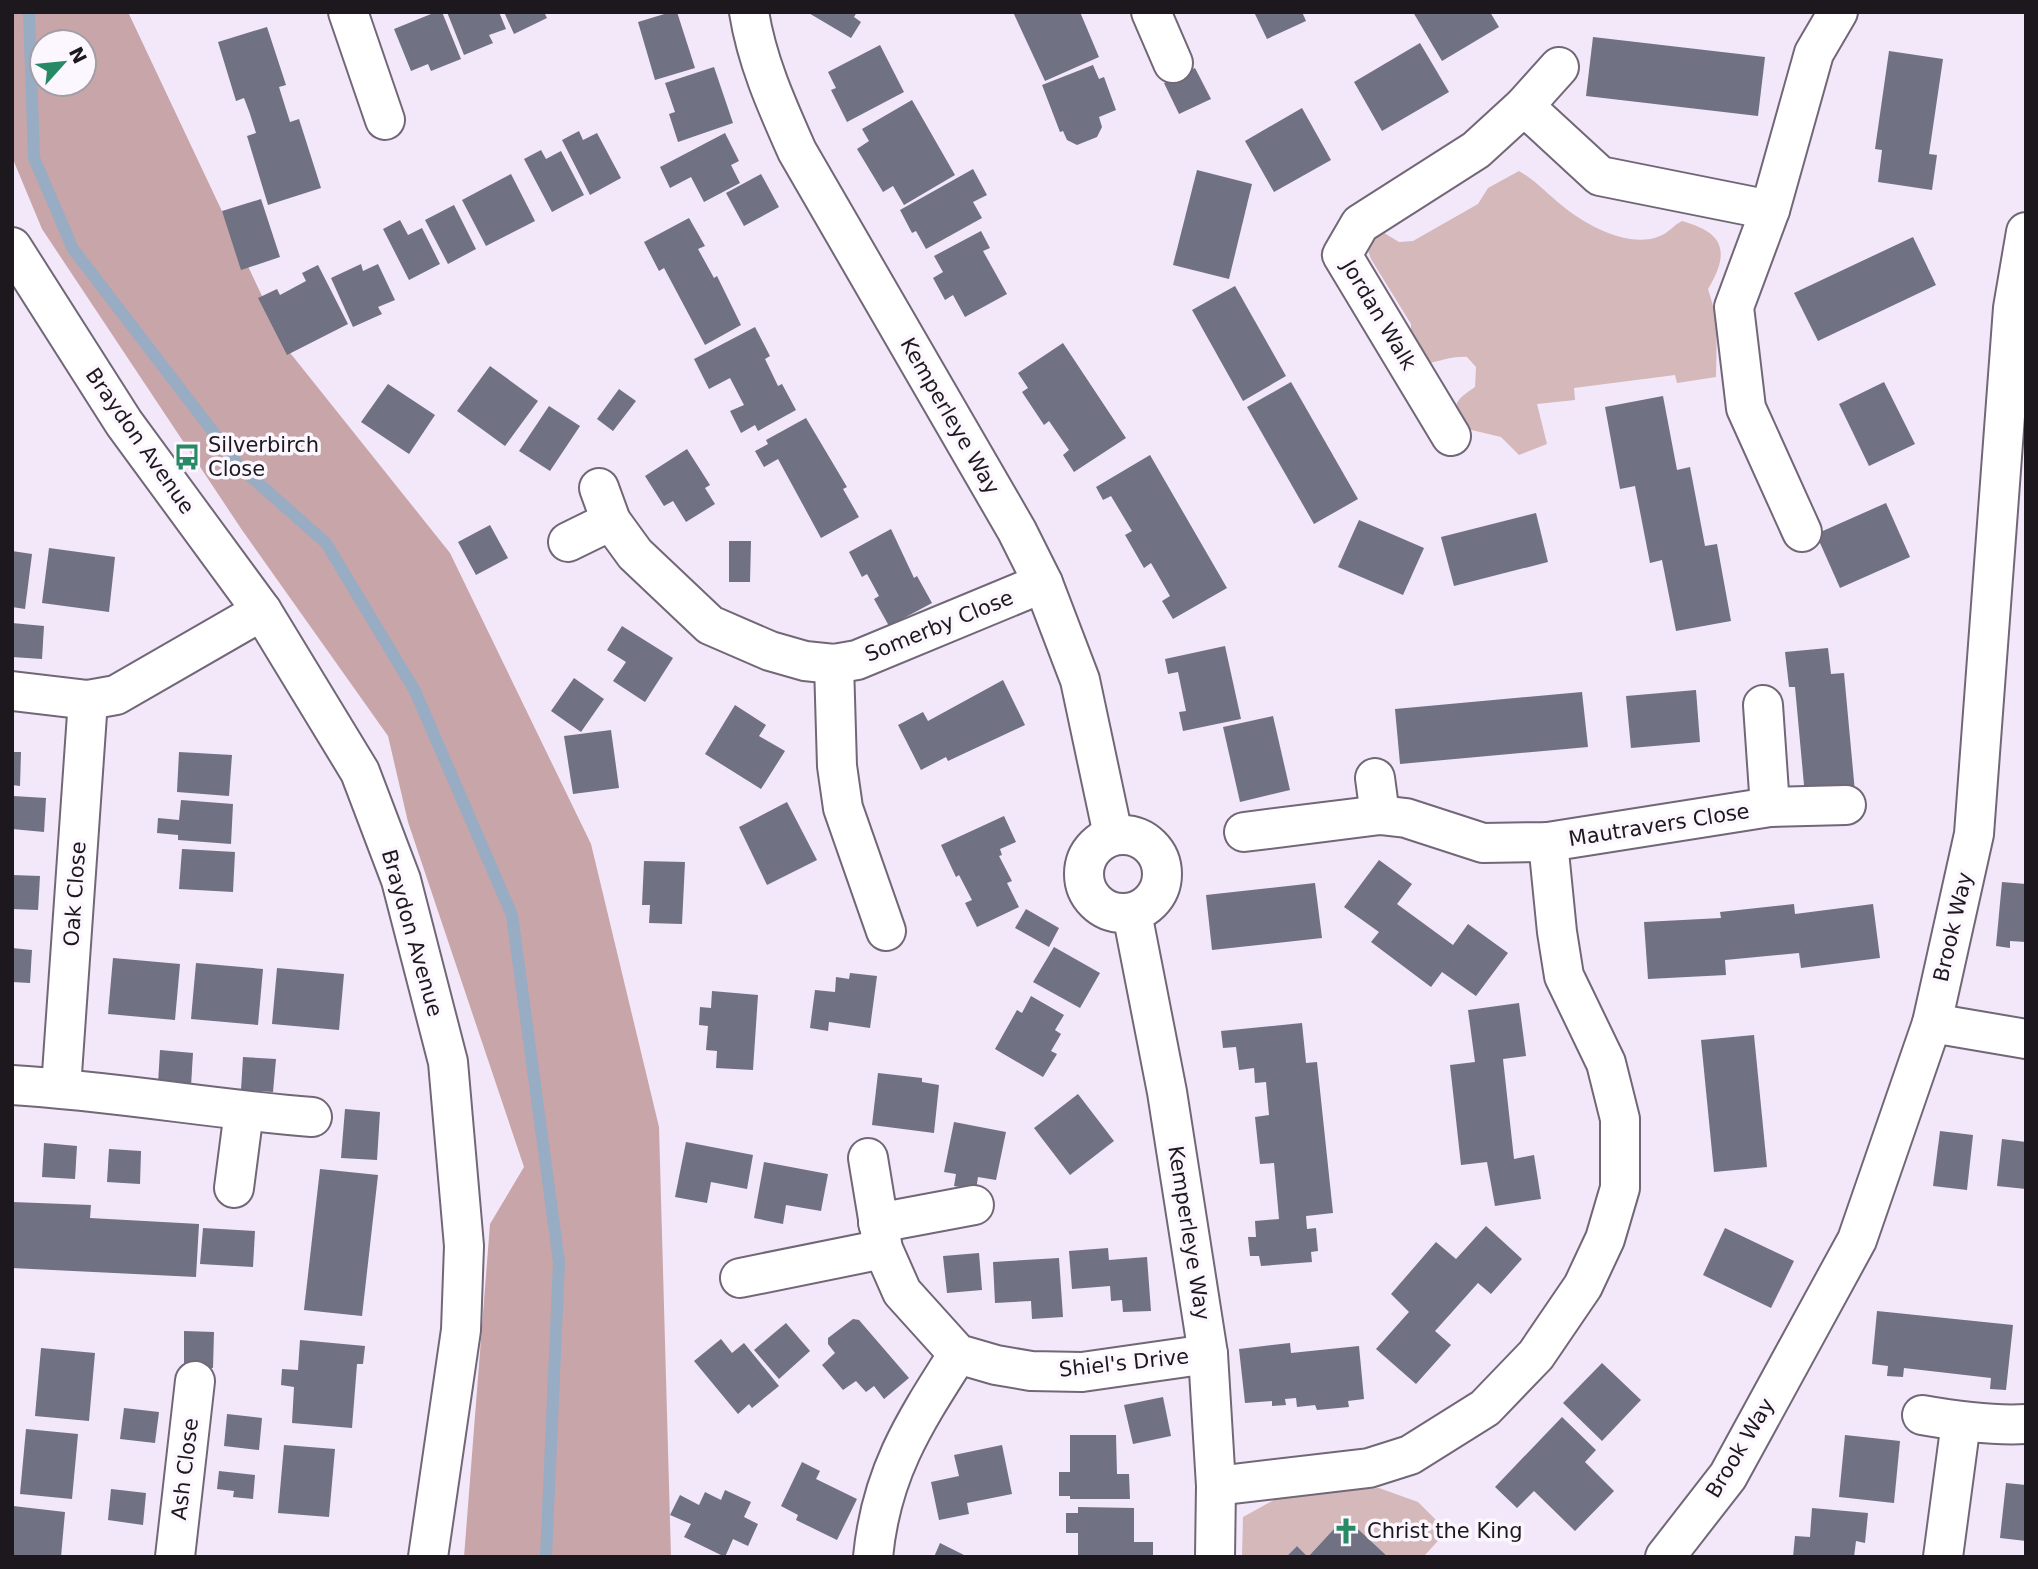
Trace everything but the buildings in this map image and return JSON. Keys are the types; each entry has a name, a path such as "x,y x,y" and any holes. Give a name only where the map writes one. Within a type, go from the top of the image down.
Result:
{"street":[{"path":"348,12 385,120"},
{"name":"Kemperleye Way","path":"749,12 753,37 770,93 797,151 1017,531 1043,583 1080,680 1113,835"},
{"path":"1151,12 1173,63"},
{"path":"1802,532 1746,408 1734,307 1770,209 1814,53 1838,12"},
{"name":"Jordan Walk","path":"1451,436 1342,255 1360,224 1476,150 1524,106 1559,67"},
{"path":"1524,106 1600,176 1770,209"},
{"name":"Brook Way","path":"1665,1557 1728,1476 1857,1240 1932,1023 1974,834 2026,232"},
{"name":"Braydon Avenue","path":"12,247 124,423 262,611 360,772 401,880 448,1062 464,1246 461,1331 428,1557"},
{"name":"Somerby Close","path":"568,542 605,505 635,554 677,597 710,625 769,651 805,661 834,664 857,660 1043,583"},
{"path":"12,691 88,700 116,695 262,611"},
{"path":"834,664 837,766 844,808 886,931"},
{"name":"Oak Close","path":"61,1088 88,700"},
{"name":"Mautravers Close","path":"1763,705 1770,807"},
{"path":"1375,778 1380,815"},
{"name":"Mautravers Close","path":"1244,832 1380,815 1406,818 1483,844 1548,842 1770,807 1846,805"},
{"path":"1129,834 1143,840 1155,850 1161,864 1162,880 1156,895 1146,906 1132,913 1116,913 1102,907 1090,897 1084,883 1083,868 1088,853 1099,841 1113,835 1129,834"},
{"name":"Mautravers Close","path":"1216,1486 1368,1468 1410,1455 1485,1408 1536,1356 1583,1286 1605,1239 1620,1188 1620,1118 1606,1063 1564,976 1548,842"},
{"name":"Kemperleye Way","path":"1132,913 1167,1092 1208,1354 1216,1486 1215,1557"},
{"path":"1932,1023 2026,1039"},
{"path":"12,1085 61,1088 312,1117"},
{"path":"234,1188 244,1111"},
{"path":"867,1158 880,1236 902,1292 958,1354 910,1430 895,1464 875,1531 873,1557"},
{"path":"740,1278 974,1205"},
{"name":"Shiel's Drive","path":"958,1354 1031,1371 1082,1372 1208,1354"},
{"name":"Ash Close","path":"175,1557 195,1381"},
{"path":"1922,1415 1961,1422 2026,1424"},
{"path":"1943,1557 1961,1422"}],"shaded area":[{"path":"12,12 128,12 287,349 450,553 591,844 659,1127 671,1557 464,1557 490,1224 524,1167 408,822 388,736 242,530 42,229 12,157"},
{"path":"1519,171 1574,215 1610,234 1636,240 1648,239 1663,235 1682,221 1707,231 1715,238 1721,254 1708,289 1717,319 1716,377 1677,383 1675,375 1574,388 1575,400 1537,404 1547,444 1519,455 1501,437 1459,427 1457,403 1475,387 1476,367 1467,357 1426,364 1411,337 1411,324 1371,259 1366,245 1381,231 1399,242 1413,241 1478,204 1488,188"},
{"path":"1379,1488 1418,1502 1447,1531 1425,1555 1427,1557 1388,1557 1345,1517 1308,1557 1297,1546 1286,1557 1242,1557 1243,1517 1283,1495"}],"waterway":[{"path":"29,12 34,158 73,249 240,467 326,543 415,691 512,915 559,1262 546,1557"}],"place":[{"name":"Silverbirch Close","path":"187,457"},
{"name":"Christ the King","path":"1346,1531"}]}
